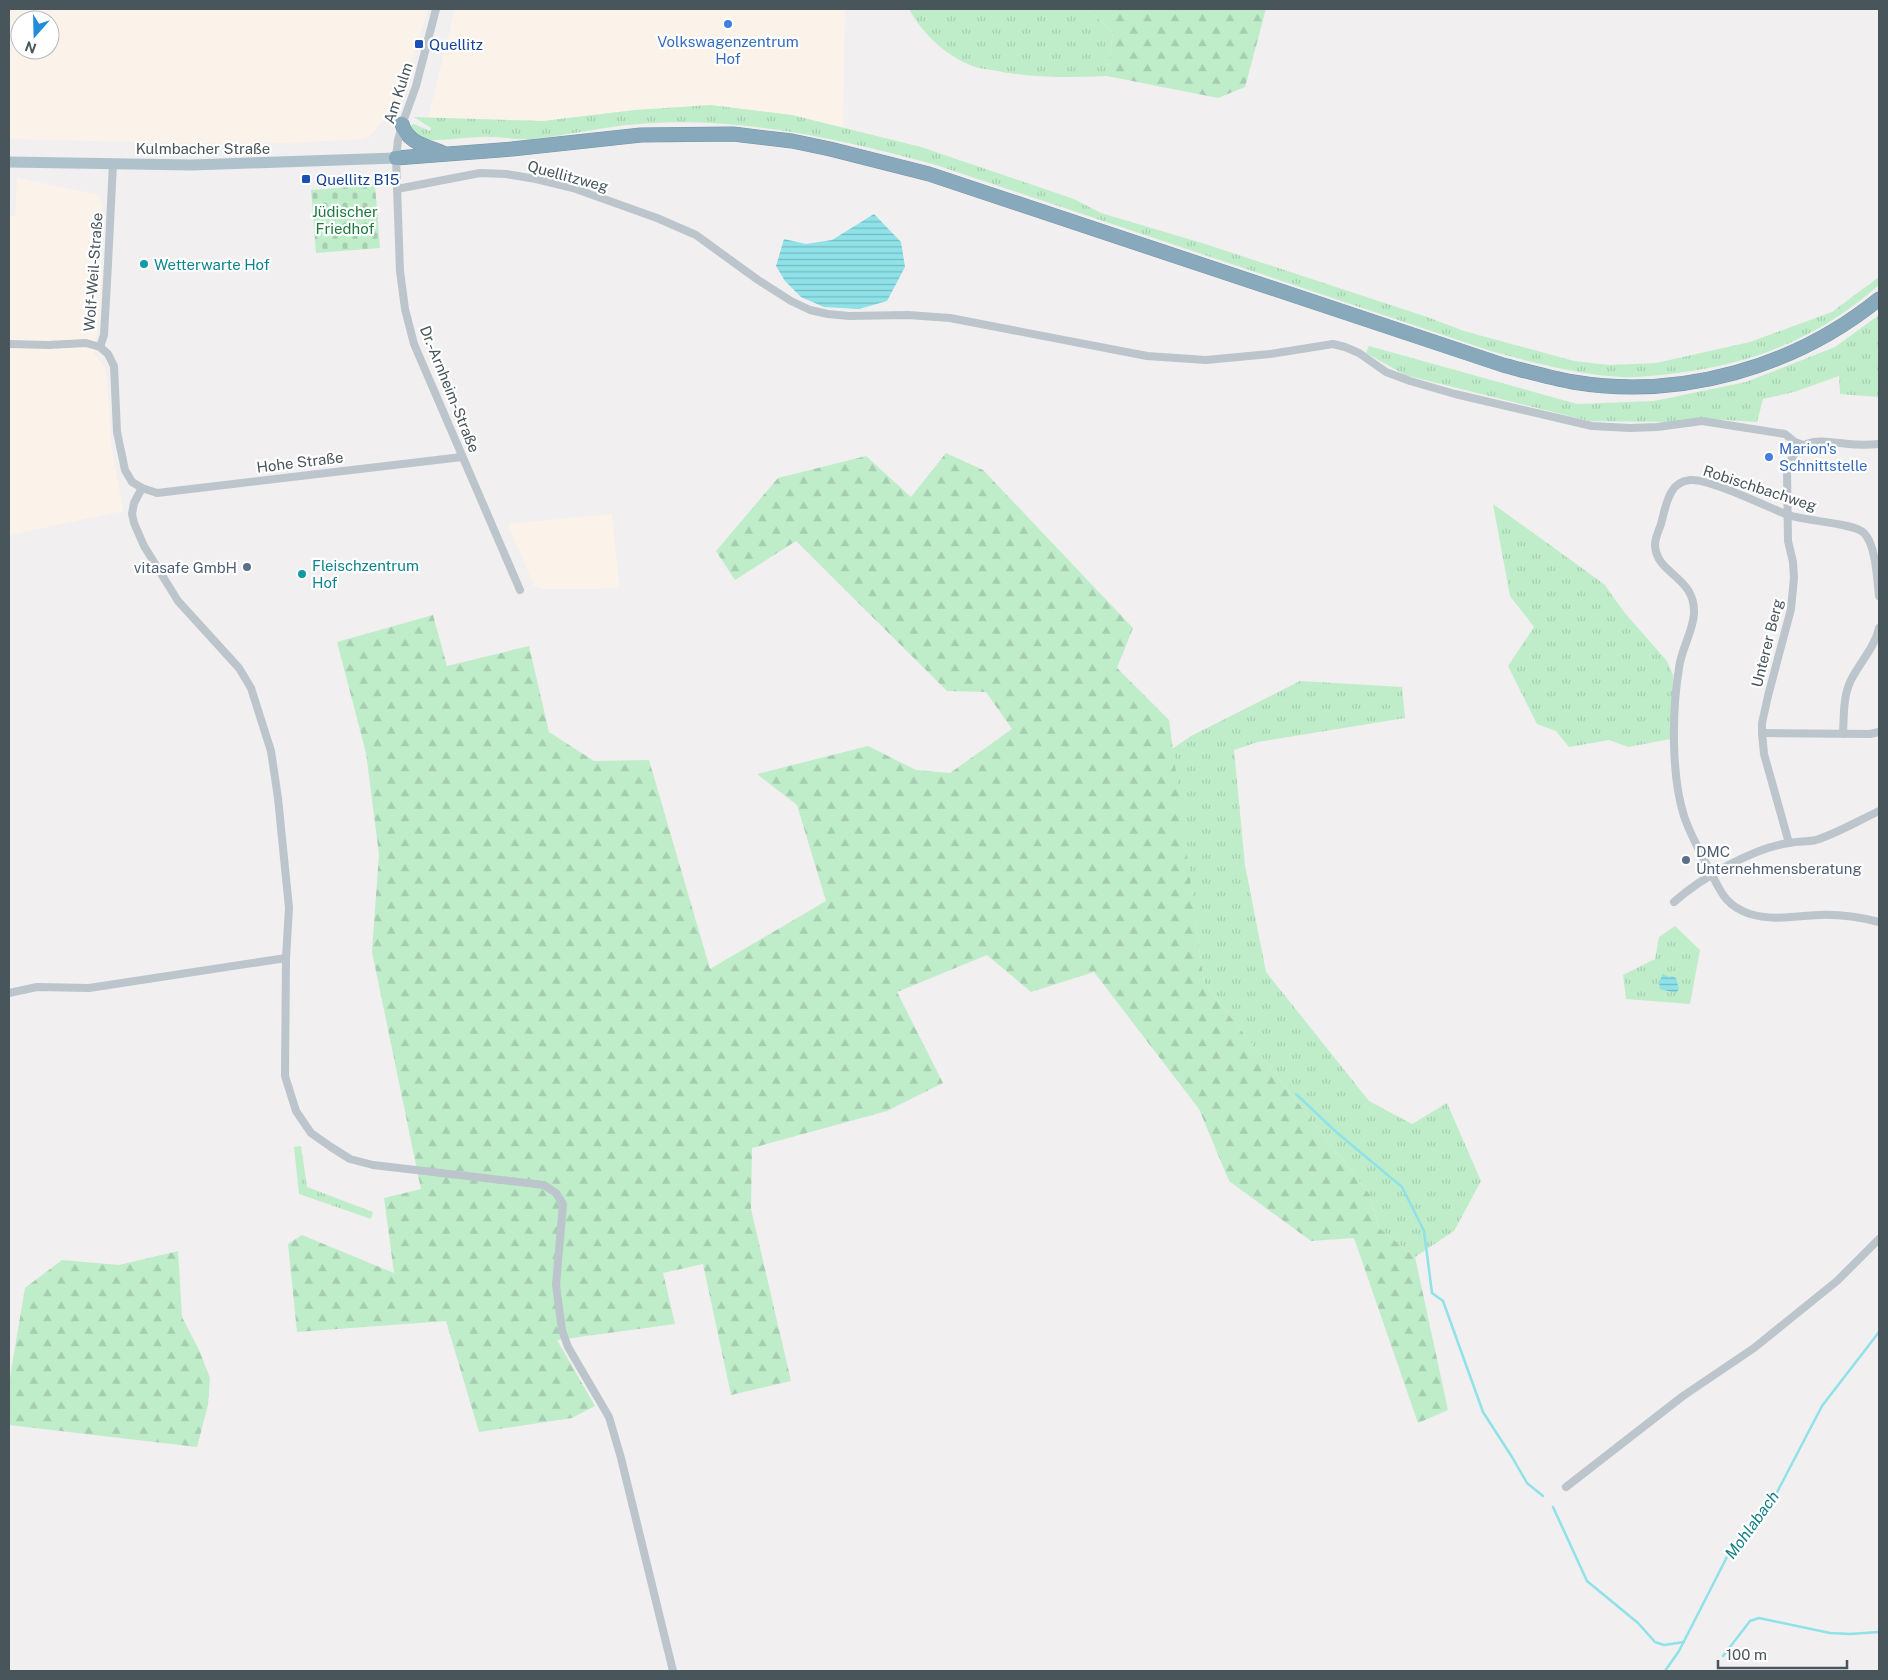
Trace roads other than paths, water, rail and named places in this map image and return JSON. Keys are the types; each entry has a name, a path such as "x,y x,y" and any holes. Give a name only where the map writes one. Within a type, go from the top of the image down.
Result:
{"highway":[{"path":"402,124 406,134 413,140 448,155"},
{"path":"396,158 448,155 660,134 733,134 801,143 929,174 1503,365 1557,379 1602,386 1633,387 1679,384 1734,374 1798,351 1823,338 1879,300"}],"main road":[{"name":"Kulmbacher Straße","path":"9,162 251,164 396,158"}],"street":[{"name":"Am Kulm","path":"396,158 402,124 416,86 436,9"},
{"name":"Dr.-Arnheim-Straße","path":"396,158 400,271 405,309 414,344 520,590"},
{"name":"Wolf-Weil-Straße","path":"113,163 104,335 100,347 108,354 114,366 117,432 125,470 132,482 142,488"},
{"name":"Quellitzweg","path":"397,189 480,173 506,174 573,188 657,218 696,236 790,301 810,310 828,314 849,316 908,315 950,318 1147,356 1178,359 1206,360 1270,354 1333,344 1359,353 1386,372 1410,381 1455,394 1592,426 1639,428 1702,421 1785,434 1803,445"},
{"path":"9,344 48,345 86,343 100,347"},
{"path":"1803,445 1818,440 1852,444 1879,444"},
{"name":"Unterer Berg","path":"1789,843 1764,754 1762,723 1791,609 1794,578 1793,562 1788,541 1787,469 1790,460 1803,445"},
{"name":"Hohe Straße","path":"142,488 156,493 462,457"},
{"name":"Robischbachweg","path":"1879,596 1871,544 1864,532 1854,527 1815,521 1787,514 1709,483 1691,480 1680,482 1672,490 1655,543 1657,555 1662,564 1683,582 1694,600 1694,615 1682,654 1676,685 1675,748 1677,786 1684,817 1693,838 1720,894 1738,909 1763,917 1846,915 1879,922"},
{"path":"142,488 134,503 132,514 144,546 178,601 239,668 251,688 271,751 278,798 289,908 286,958 285,1076 296,1111 311,1133 350,1159 373,1165 544,1184 556,1193 563,1204 556,1284 562,1330 568,1347 609,1416 674,1671"},
{"path":"1844,734 1846,692 1874,641 1879,628"},
{"path":"1762,733 1870,734 1879,732"},
{"path":"1674,902 1712,874 1742,859 1789,843 1815,840 1847,828 1879,811"},
{"path":"9,993 37,987 89,988 286,958"},
{"path":"1566,1487 1683,1396 1754,1348 1837,1281 1879,1239"}],"water":[{"path":"874,214 901,242 905,267 887,301 859,309 824,307 801,297 785,281 776,266 784,239 806,244 832,240"},
{"path":"1663,974 1676,978 1679,989 1676,993 1660,989 1659,982"}],"waterway":[{"path":"1296,1094 1335,1131 1402,1187 1424,1231 1432,1293 1443,1301 1483,1412 1527,1483 1543,1496"},
{"name":"Mohlabach","path":"1665,1671 1679,1651 1730,1551 1774,1498 1822,1406 1879,1332"},
{"path":"1553,1507 1587,1581 1638,1623 1655,1642 1664,1645 1684,1642"},
{"path":"1723,1656 1750,1621 1759,1618 1830,1633 1879,1632"}],"place":[{"name":"Volkswagenzentrum Hof","path":"728,24"},
{"name":"Quellitz","path":"419,44"},
{"name":"Quellitz B15","path":"306,179"},
{"name":"Wetterwarte Hof","path":"144,264"},
{"name":"Marion's Schnittstelle","path":"1769,457"},
{"name":"vitasafe GmbH","path":"247,567"},
{"name":"Fleischzentrum Hof","path":"302,574"},
{"name":"DMC Unternehmensberatung","path":"1686,860"}],"park label":[{"name":"Jüdischer Friedhof","path":"345,220"}]}
